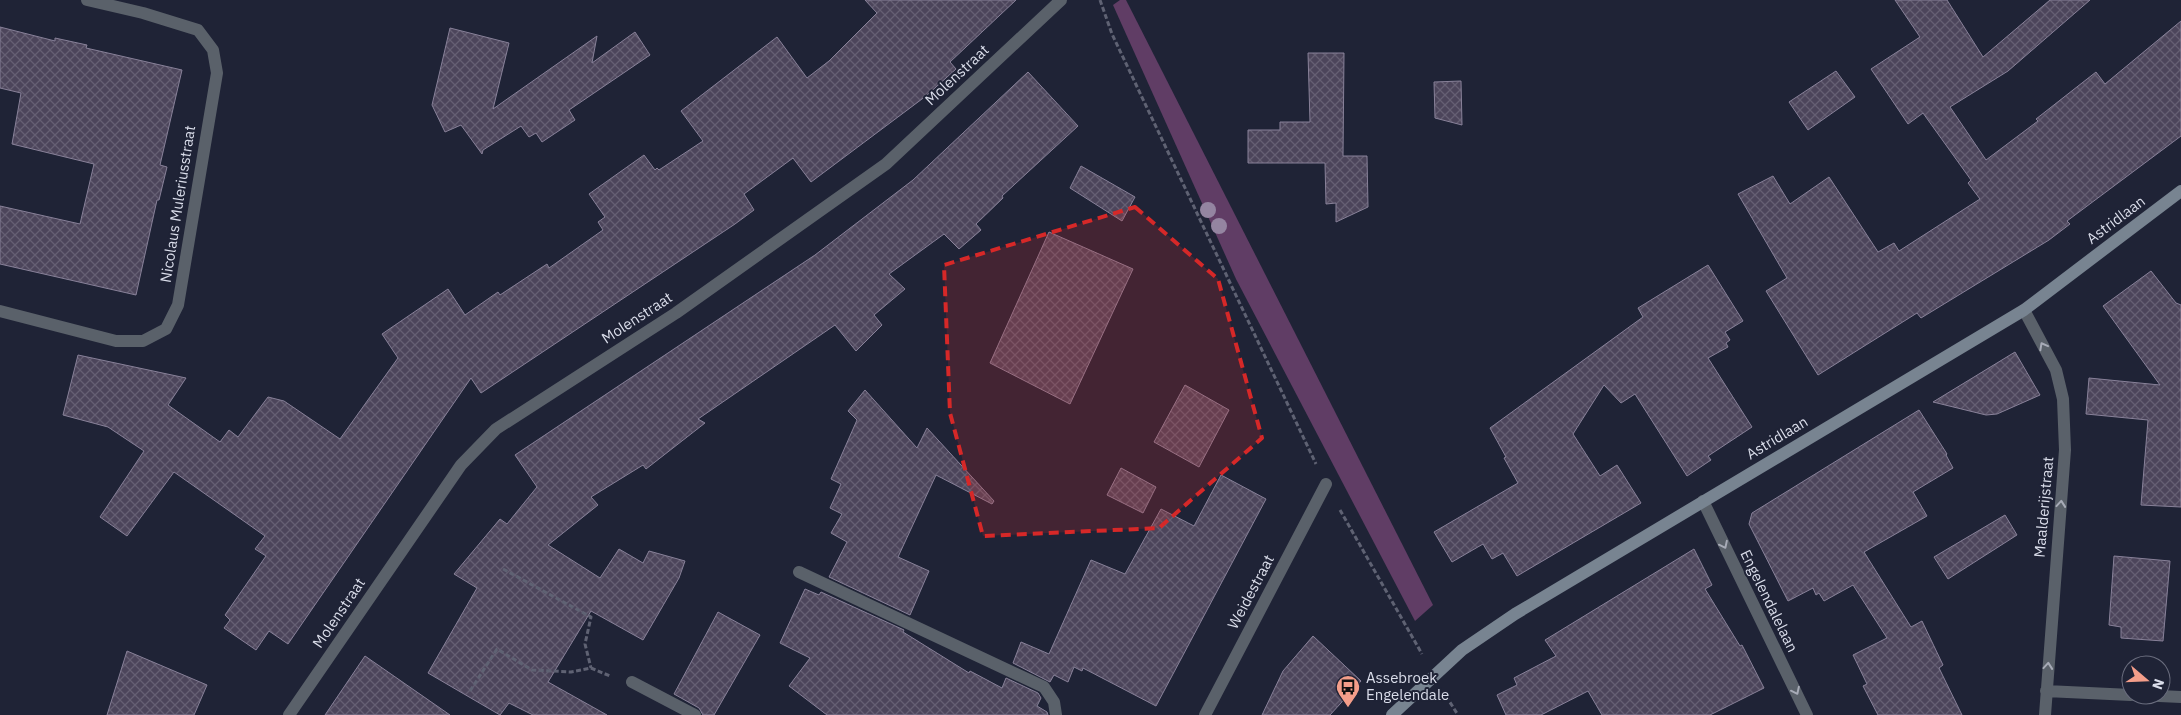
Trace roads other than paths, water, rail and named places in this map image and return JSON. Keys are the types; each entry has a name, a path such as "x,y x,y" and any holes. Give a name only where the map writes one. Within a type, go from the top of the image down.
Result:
{"main road":[{"name":"Astridlaan","path":"1392,715 1462,650 1515,614 2024,310 2181,191"}],"street":[{"name":"Nicolaus Muleriusstraat","path":"0,312 116,341 143,342 166,329 178,305 217,73 213,50 198,30 143,13 87,0"},
{"name":"Molenstraat","path":"289,715 461,466 496,429 676,313 886,164 1061,0"},
{"name":"Maalderijstraat","path":"2024,310 2056,370 2063,399 2065,450 2045,715"},
{"name":"Weidestraat","path":"1205,715 1326,484"},
{"name":"Engelendalelaan","path":"1703,502 1807,715"},
{"path":"799,572 1044,687 1054,702 1056,715"},
{"path":"632,682 695,715"},
{"path":"2046,690 2121,694"}],"place":[{"name":"Assebroek Engelendale","path":"1348,708"}]}
